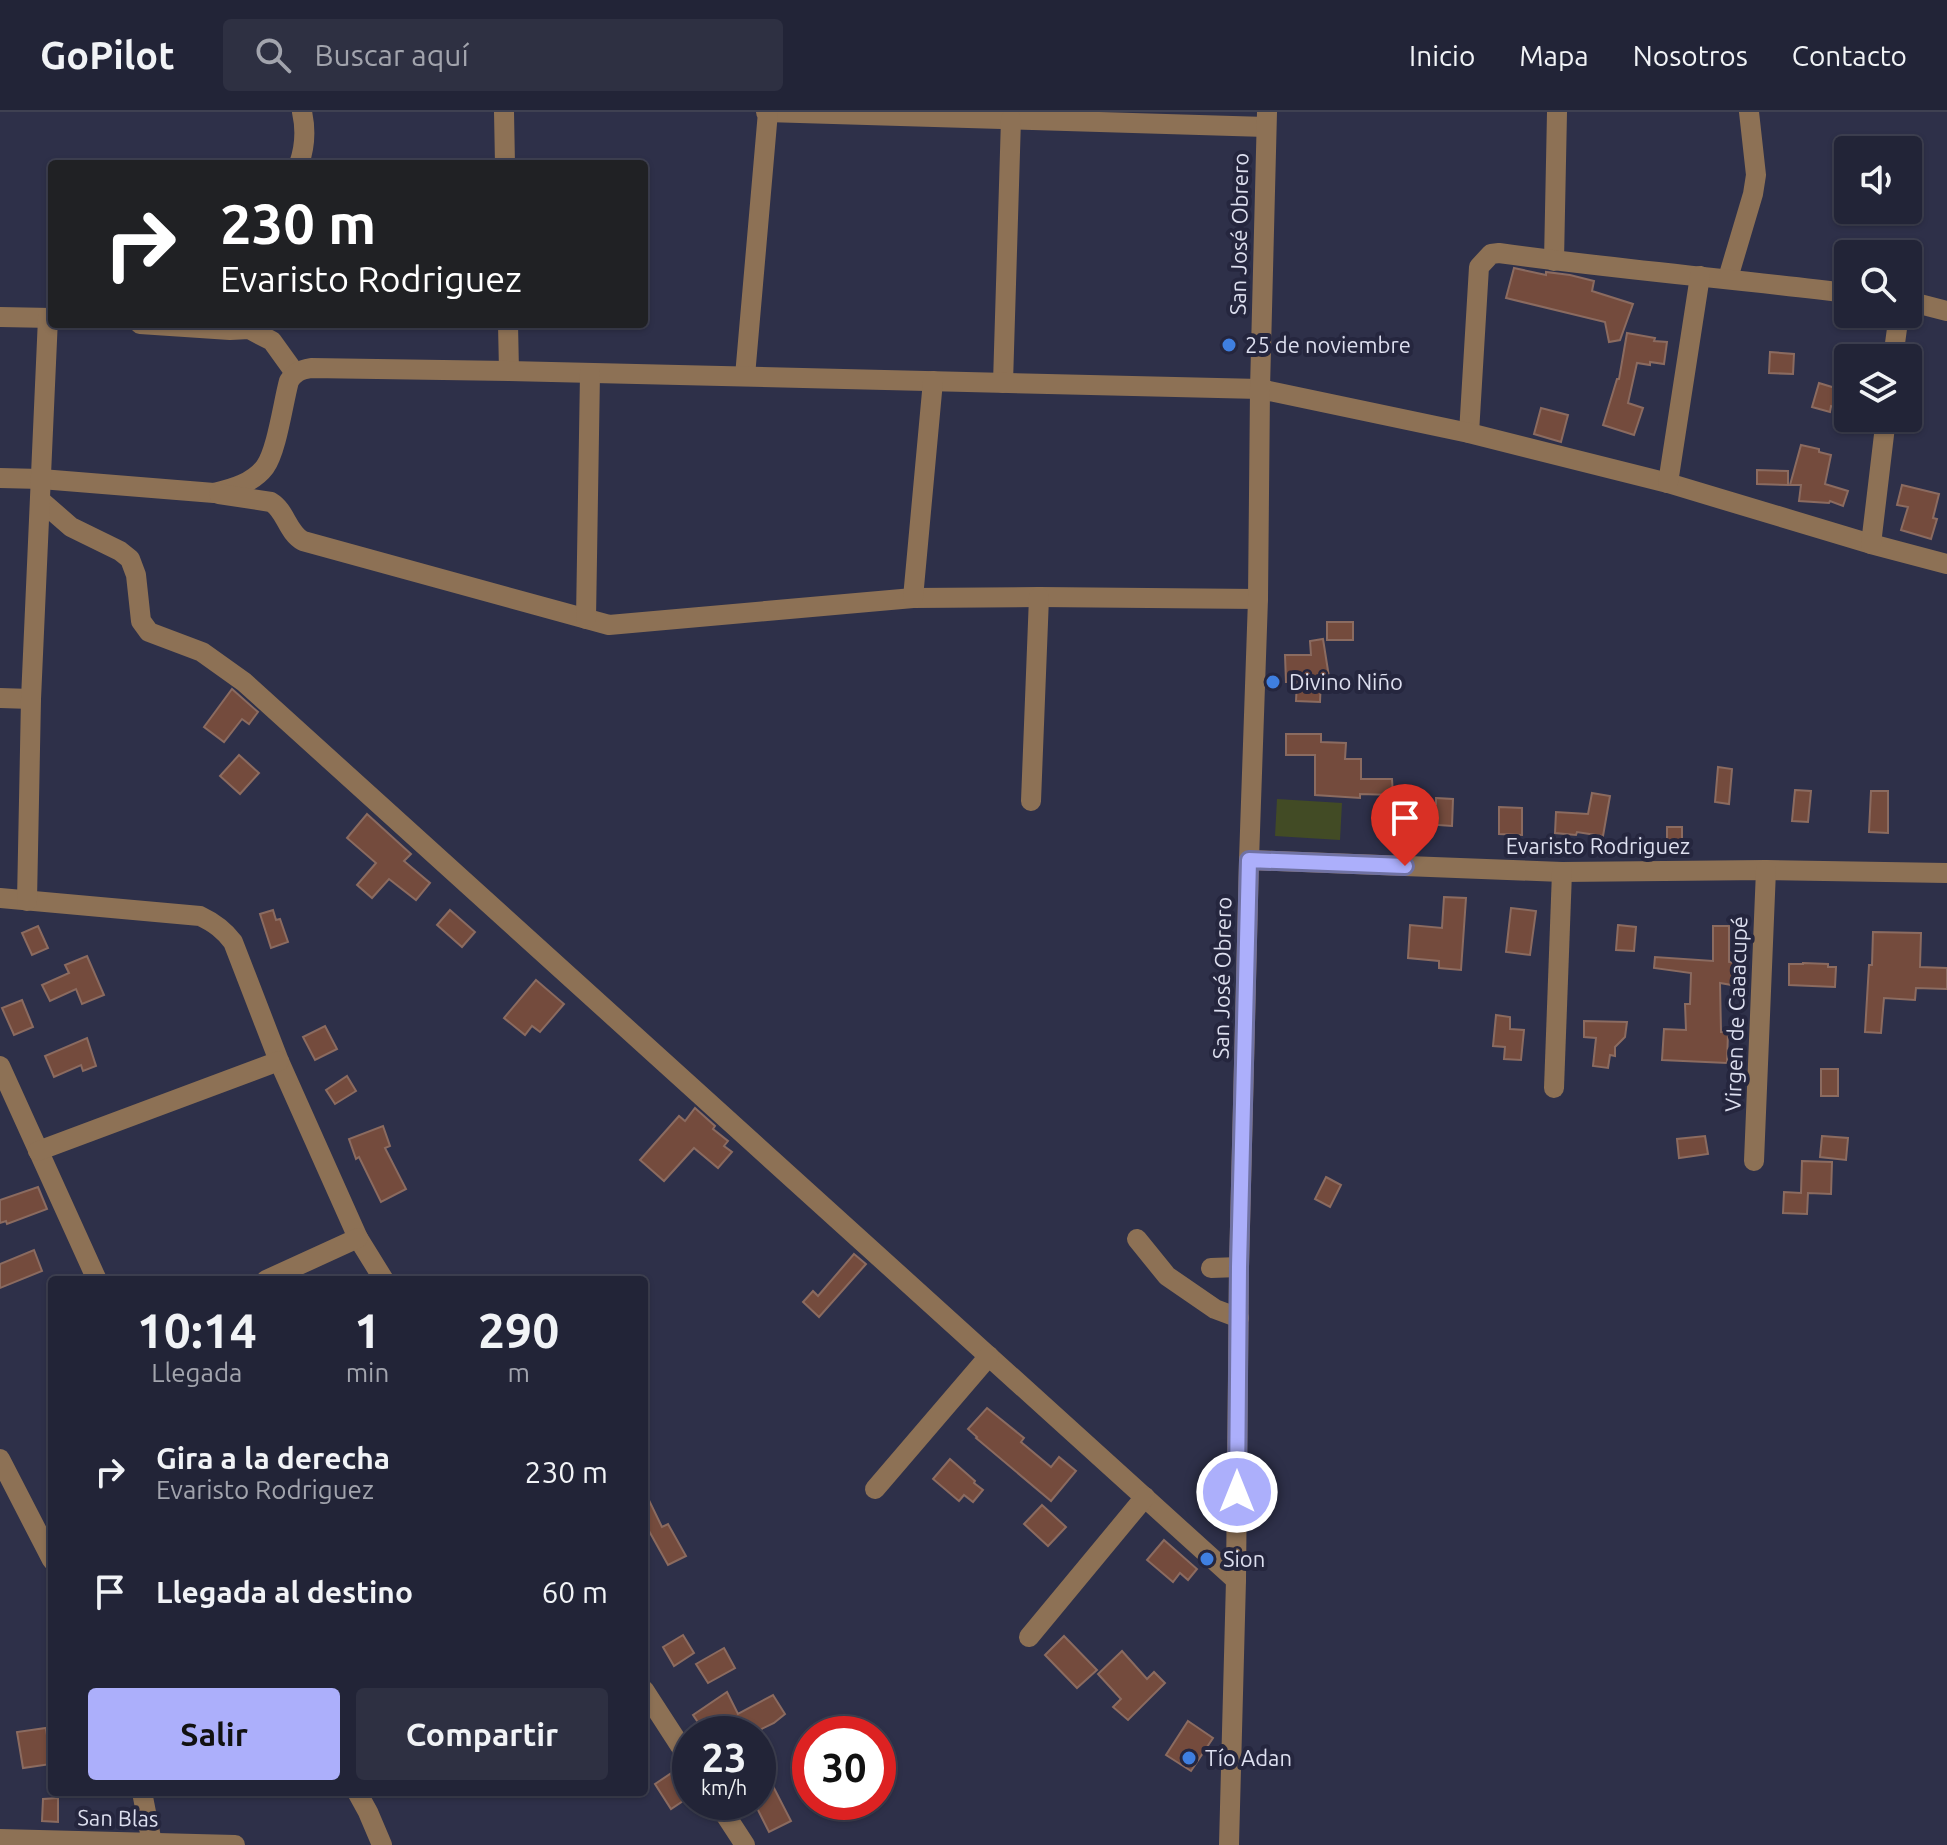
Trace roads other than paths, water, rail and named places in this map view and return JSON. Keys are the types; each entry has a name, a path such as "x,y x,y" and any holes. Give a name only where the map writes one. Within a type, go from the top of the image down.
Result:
{"street":[{"path":"300,160 305,129 302,112"},
{"path":"504,112 505,160"},
{"path":"745,376 767,112 1011,119 1266,119"},
{"path":"1554,261 1557,112"},
{"path":"1728,278 1756,175 1749,112"},
{"path":"1003,383 1011,119"},
{"name":"San José Obrero","path":"1229,1845 1266,119"},
{"path":"1469,433 1479,267 1491,254 1834,291"},
{"path":"1668,483 1700,276"},
{"path":"1922,305 1947,311"},
{"path":"0,317 48,318"},
{"path":"27,901 31,699 49,328"},
{"path":"200,328 249,329 271,333 295,373"},
{"path":"508,328 509,371"},
{"path":"214,493 234,488 251,479 266,465 273,449 289,381 301,369 311,368 1260,389 1469,433 1668,483 1947,564"},
{"path":"586,619 590,373"},
{"path":"913,598 933,381"},
{"path":"1871,544 1884,432"},
{"path":"0,478 40,489 214,493 271,502 277,506 295,537 303,541 609,625 913,598 1258,599"},
{"path":"40,489 71,527 130,559 136,575 141,621 149,632 202,652 244,682 1236,1580"},
{"path":"1031,801 1039,597"},
{"path":"0,698 31,699"},
{"name":"Evaristo Rodriguez","path":"1249,860 1562,872 1766,870 1947,873"},
{"name":"Virgen de Caaacupé","path":"1754,1161 1766,870"},
{"path":"1554,1088 1562,872"},
{"path":"0,898 200,916 216,923 233,942 279,1061 358,1238 382,1276"},
{"path":"38,1151 279,1061"},
{"path":"0,1066 95,1276"},
{"path":"275,1276 358,1238"},
{"path":"1137,1239 1167,1276 1215,1309 1239,1318"},
{"path":"1211,1268 1239,1267"},
{"path":"875,1489 989,1356"},
{"path":"0,1459 48,1552"},
{"path":"1029,1637 1145,1497"},
{"path":"648,1696 672,1733"},
{"path":"143,1796 152,1843"},
{"path":"359,1796 382,1845"},
{"path":"729,1820 745,1845"},
{"name":"San Blas","path":"0,1839 235,1845"}],"place":[{"name":"25 de noviembre","path":"1229,345"},
{"name":"Divino Niño","path":"1273,682"},
{"name":"Sion","path":"1207,1559"},
{"name":"Tío Adan","path":"1189,1758"}]}
